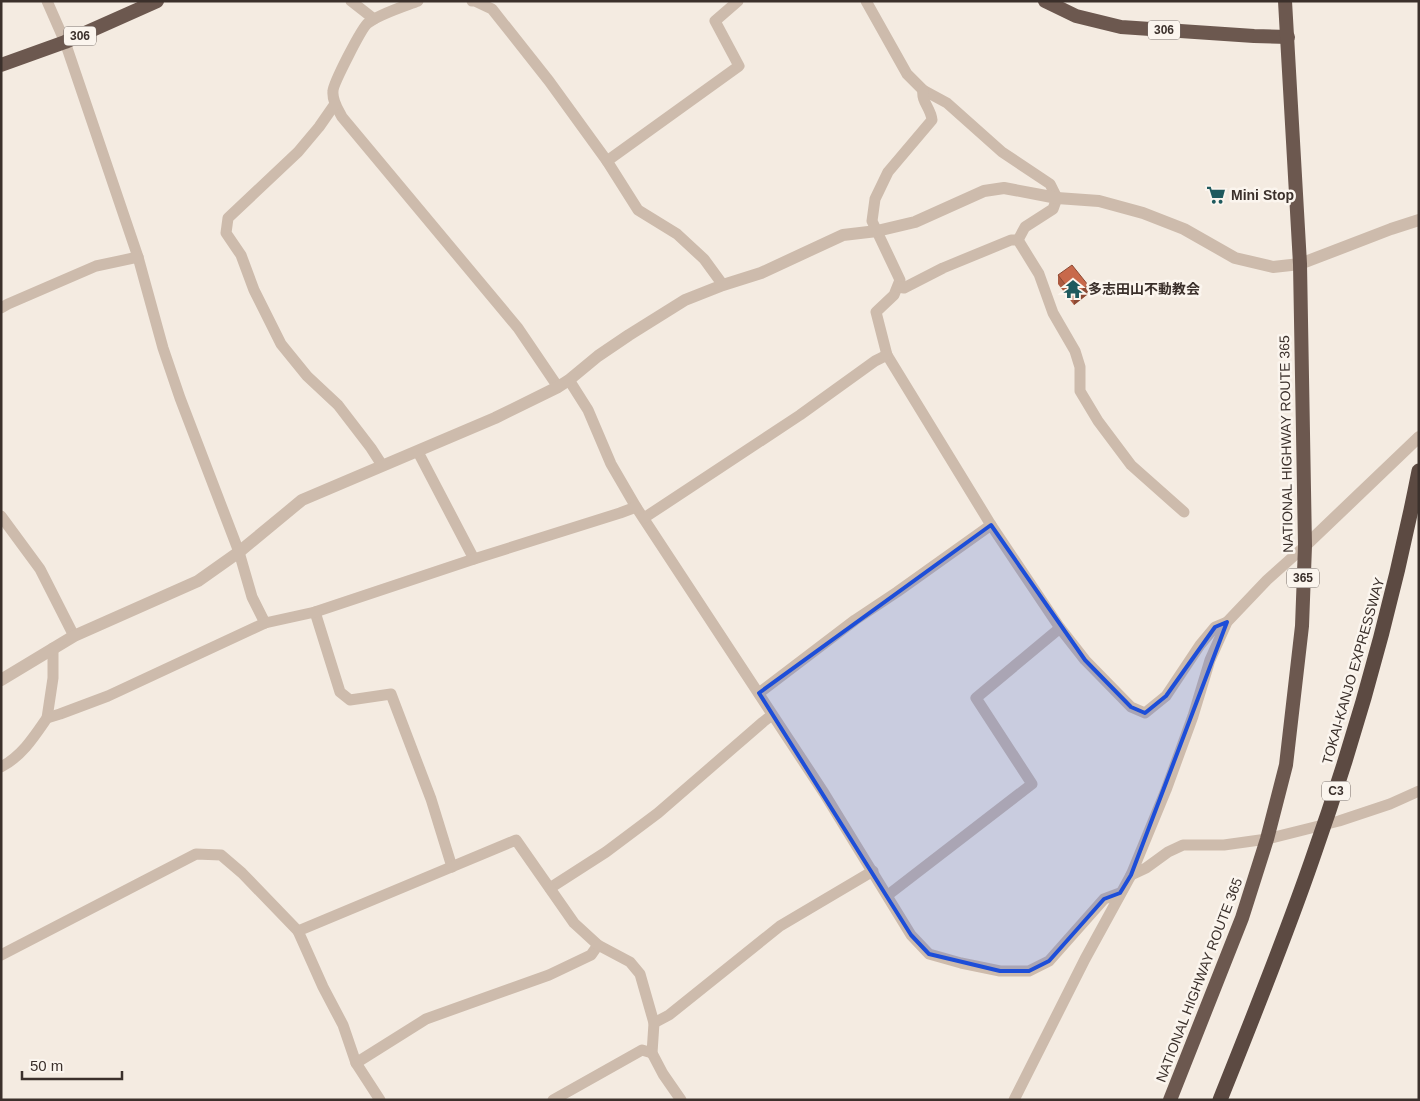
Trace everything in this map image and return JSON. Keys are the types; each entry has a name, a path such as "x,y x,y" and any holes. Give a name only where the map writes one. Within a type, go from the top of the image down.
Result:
{"highway":[{"name":"306","path":"1,65 65,42 157,1"},
{"name":"306","path":"1045,1 1076,16 1121,27 1288,37"},
{"name":"NATIONAL HIGHWAY ROUTE 365","path":"1170,1100 1242,918 1267,840 1286,765 1302,626 1304,546 1300,264 1285,1"},
{"name":"TOKAI-KANJO EXPRESSWAY","path":"1220,1100 1272,970 1344,766 1396,581 1419,471"}],"street":[{"path":"47,1 65,42 138,257 163,348 180,398 239,552 252,597 265,623"},
{"path":"351,1 374,19"},
{"path":"474,1 492,9 608,161 638,210 677,234 704,259 723,285"},
{"path":"608,161 739,66 714,21 738,1"},
{"path":"866,1 907,74 923,90 947,103 1002,152 1050,184 1057,198 1053,209 1025,227 1018,240"},
{"path":"412,2 366,24 332,90 335,104 342,117 564,384 588,410 611,464 636,507 759,693 911,934 929,954 1000,971 1029,971 1049,961 1104,899 1120,893"},
{"path":"923,90 922,98 932,112 932,120 888,172 875,199 872,221 900,280 894,295 876,312 887,355 991,525 1060,628 1086,660 1131,706 1145,713 1166,696 1200,645 1215,627 1227,622"},
{"path":"335,104 298,152 228,218 226,233 241,255 254,290 281,344 307,376 338,405 372,448 382,465"},
{"path":"1,680 74,636 198,581 239,552 302,500 382,465 418,452 564,384 598,356 685,300 723,285 762,273 844,235 877,231 915,222 984,191 1004,188 1057,198 1099,201 1143,213 1184,229 1235,258 1273,267 1300,264 1419,220"},
{"path":"898,287 904,288 942,268 1011,240 1018,240"},
{"path":"1018,240 1039,274 1053,313 1075,352 1080,367 1080,391 1098,421 1131,465 1184,512"},
{"path":"1,308 96,266 138,257"},
{"path":"644,518 800,415 875,360 887,355"},
{"path":"1014,1100 1085,959 1131,875 1166,790 1193,716 1210,660 1227,622 1267,580 1419,437"},
{"path":"418,452 474,559"},
{"path":"47,718 108,696 265,623 315,612 636,507"},
{"path":"1,516 40,570 74,636"},
{"path":"759,693 855,620 898,592 991,525"},
{"path":"315,612 340,692 350,700 391,694 431,799 452,867"},
{"path":"888,896 1032,784 976,698 1060,628"},
{"path":"1,767 11,762 27,747 47,718 53,678 54,648"},
{"path":"550,888 606,852 658,813 772,715"},
{"path":"1131,875 1183,845 1224,845 1267,840 1340,821 1390,804 1419,791"},
{"path":"298,931 516,840 574,923 598,945 630,962 640,974 654,1022 652,1053 680,1100"},
{"path":"1,955 196,854 221,855 242,873 298,931 323,987 343,1025 356,1063 380,1100"},
{"path":"654,1022 668,1015 780,926 873,871"},
{"path":"356,1063 426,1019 549,975 590,955 598,945"},
{"path":"552,1100 642,1050 652,1053"}],"highlighted area":[{"path":"991,525 1085,660 1131,707 1145,713 1166,696 1215,627 1227,622 1131,875 1120,893 1104,899 1049,961 1029,971 1000,971 929,954 911,935 759,693"}],"building":[{"path":"1072,265 1088,285 1074,296 1058,275"}],"place":[{"name":"Mini Stop","path":"1216,195"},
{"name":"多志田山不動教会","path":"1073,289"}]}
